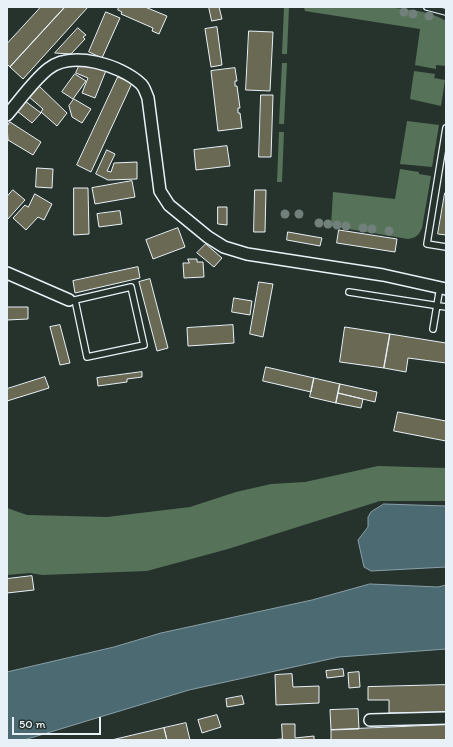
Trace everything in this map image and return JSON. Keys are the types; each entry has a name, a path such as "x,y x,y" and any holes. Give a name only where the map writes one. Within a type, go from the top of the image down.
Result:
{"street":[{"path":"7,115 48,69 62,62 70,61 84,60 105,64 130,76 143,85 148,98 160,191 169,205 208,237 224,247 247,254 382,276 443,288"},
{"path":"7,273 72,300"},
{"path":"370,720 446,718"}],"lane":[{"path":"427,7 446,12"},
{"path":"446,128 427,244 446,247"},
{"path":"131,287 144,345 87,357 72,300 131,287"},
{"path":"432,329 436,306 443,288"},
{"path":"349,292 446,307"}],"green space":[{"path":"357,6 398,8 434,15 446,21 446,66 436,65 436,69 415,65 420,29 305,11 304,7"},
{"path":"284,7 289,7 287,54 282,54"},
{"path":"282,63 287,63 284,124 279,124"},
{"path":"414,71 435,74 434,78 445,80 441,106 410,99"},
{"path":"407,121 439,125 432,167 400,164"},
{"path":"279,132 284,132 282,182 277,182"},
{"path":"400,169 419,172 419,174 431,176 422,228 417,236 408,239 331,226 333,192 395,199"},
{"path":"378,466 446,468 446,501 380,501 228,549 147,571 42,575 30,573 7,575 7,508 27,515 107,517 190,507 236,492 271,484 305,482"}],"water":[{"path":"384,504 446,506 446,567 371,571 364,567 358,540 368,527 368,517 371,512"},
{"path":"370,584 438,587 446,585 446,649 339,657 189,690 24,740 7,740 7,672 114,647 161,633 312,600"}],"building":[{"path":"41,7 65,7 10,67 7,64 7,44"},
{"path":"65,7 88,7 23,79 10,67"},
{"path":"119,7 145,7 167,16 159,34 152,31 153,28 121,14 122,12 118,10"},
{"path":"209,7 219,7 222,19 212,21"},
{"path":"106,12 120,18 102,58 89,52"},
{"path":"217,27 222,65 211,67 205,29"},
{"path":"78,28 86,35 83,37 85,39 71,54 55,53"},
{"path":"249,31 273,32 270,91 246,90"},
{"path":"80,64 107,68 95,98 82,93 88,78 76,73"},
{"path":"235,68 237,81 235,81 235,86 237,86 240,108 238,108 238,113 240,113 242,128 218,131 211,71"},
{"path":"75,74 86,81 73,99 62,92"},
{"path":"118,77 132,83 91,172 77,165"},
{"path":"38,85 67,113 57,126 41,112 43,109 28,96"},
{"path":"261,95 273,95 271,157 259,157"},
{"path":"74,99 91,109 82,123 72,117 69,106"},
{"path":"25,101 41,113 32,123 17,111"},
{"path":"10,122 41,142 33,155 8,140 7,127"},
{"path":"227,146 230,166 196,170 194,150"},
{"path":"107,150 115,154 107,171 111,172 114,163 137,162 137,179 108,180 96,174"},
{"path":"37,168 53,169 52,188 36,187"},
{"path":"132,181 135,197 95,204 92,188"},
{"path":"74,188 88,188 89,234 74,235"},
{"path":"13,190 25,200 7,220 7,197"},
{"path":"255,190 266,190 265,232 254,232"},
{"path":"446,193 446,235 438,234"},
{"path":"35,194 52,204 44,220 38,217 26,230 13,218 25,205 28,207"},
{"path":"218,207 227,207 227,225 218,224"},
{"path":"120,211 122,224 99,227 97,214"},
{"path":"178,228 185,247 153,259 146,240"},
{"path":"339,230 397,239 395,252 337,243"},
{"path":"288,232 322,238 320,246 287,240"},
{"path":"206,244 222,258 214,267 197,253"},
{"path":"188,259 197,259 197,262 203,262 204,277 184,278 183,263 189,263"},
{"path":"138,267 140,278 75,293 73,281"},
{"path":"150,279 168,348 157,351 139,282"},
{"path":"259,282 273,284 263,337 250,334"},
{"path":"234,298 252,301 250,315 232,312"},
{"path":"7,307 28,307 28,319 7,320"},
{"path":"60,325 70,363 60,365 50,327"},
{"path":"233,325 234,343 188,346 187,328"},
{"path":"345,327 390,334 384,368 340,362"},
{"path":"390,334 446,343 446,363 408,358 406,372 384,368"},
{"path":"266,367 314,378 311,392 263,381"},
{"path":"142,372 142,377 127,379 127,382 98,386 97,378"},
{"path":"45,377 49,388 7,401 7,389"},
{"path":"314,378 340,384 336,403 310,397"},
{"path":"340,384 377,392 375,402 338,393"},
{"path":"338,393 363,399 361,408 336,403"},
{"path":"398,412 446,421 446,441 394,431"},
{"path":"32,576 34,590 7,593 7,579"},
{"path":"343,669 344,676 327,678 326,671"},
{"path":"359,672 360,687 349,688 348,673"},
{"path":"292,674 293,687 319,686 319,703 276,705 275,675"},
{"path":"446,685 446,712 389,713 389,700 368,700 368,687"},
{"path":"242,696 244,704 227,707 226,699"},
{"path":"358,709 359,729 331,730 330,710"},
{"path":"217,715 221,727 202,733 198,720"},
{"path":"186,723 190,740 167,740 164,728"},
{"path":"282,724 295,724 295,738 314,736 314,740 270,740 282,739"},
{"path":"446,725 446,740 331,740 331,730"},
{"path":"164,728 167,740 112,740"}]}
